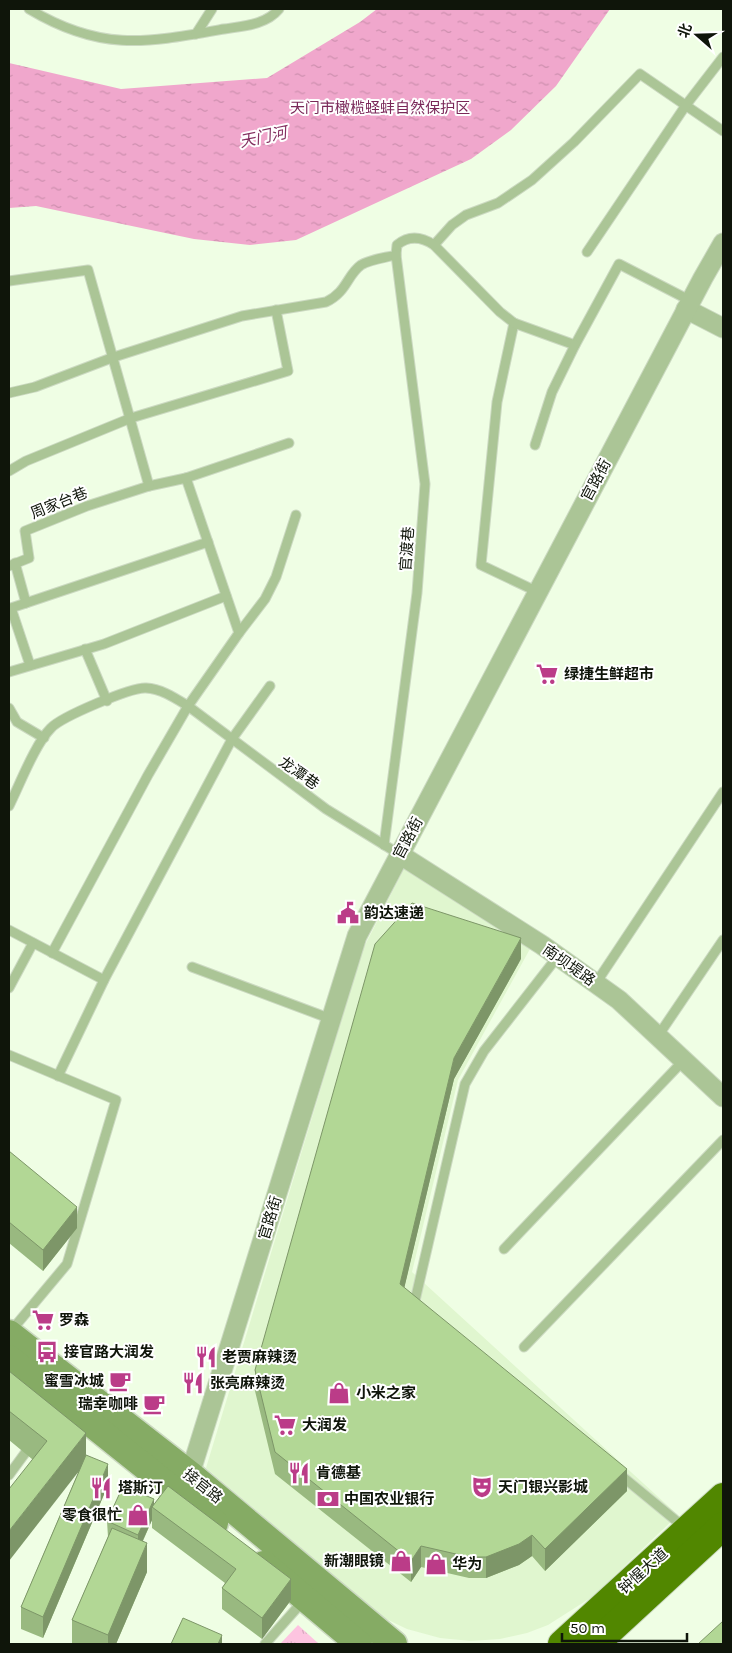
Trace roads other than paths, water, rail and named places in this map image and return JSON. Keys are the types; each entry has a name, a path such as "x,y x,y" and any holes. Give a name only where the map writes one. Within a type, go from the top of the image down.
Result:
{"highway":[{"path":"704,1536 710,1495 723,1482"},
{"name":"钟惺大道","path":"595,1644 704,1536 723,1497"},
{"name":"钟惺大道","path":"562,1644 704,1536 723,1526"}],"main road":[{"name":"接官路","path":"9,1333 190,1474 378,1641"},
{"name":"接官路","path":"9,1358 62,1406 191,1503 305,1599 378,1641"},
{"path":"378,1641 410,1644"}],"street":[{"name":"官路街","path":"190,1474 357,936 392,849 538,592 723,243"},
{"path":"689,305 723,328"},
{"name":"南坝堤路","path":"392,849 558,956 619,1000 723,1097"}],"lane":[{"path":"29,9 68,29 115,40 146,42 260,22 269,18 279,9"},
{"path":"196,34 212,9"},
{"path":"587,252 686,105 723,57"},
{"path":"434,245 452,225 466,215 498,203 532,180 574,142 640,74 723,131"},
{"path":"9,392 35,387 114,357 242,316 326,302 338,296 359,266 370,261 396,255 397,245 414,238 428,241 434,245 500,312 514,323 575,345"},
{"name":"官渡巷","path":"392,849 417,593 425,484 396,255"},
{"path":"535,445 552,392 619,264 689,305"},
{"path":"9,281 88,270 149,486 186,478 289,443"},
{"path":"9,471 26,461 131,418 288,371 276,310"},
{"path":"514,323 497,402 481,565 538,592"},
{"path":"186,478 239,633"},
{"name":"周家台巷","path":"12,565 29,558 25,531 86,506 149,486"},
{"path":"52,952 148,775 188,706 265,599 276,577 296,515"},
{"path":"30,665 11,608 208,542"},
{"path":"12,565 26,603"},
{"path":"9,672 104,644 226,596"},
{"path":"85,649 107,701"},
{"path":"58,1076 104,980 232,739 270,686"},
{"name":"龙潭巷","path":"9,806 44,738 58,721 131,690 146,688 166,693 188,706 267,767 326,809 392,849"},
{"path":"9,708 16,722 44,738"},
{"path":"596,984 723,792"},
{"path":"9,930 104,980"},
{"path":"658,1036 723,940"},
{"path":"9,988 33,942"},
{"path":"421,1311 414,1305 465,1084 484,1051 558,956"},
{"path":"192,967 331,1019"},
{"path":"9,1055 116,1100 67,1264 9,1333"},
{"path":"504,1249 684,1060"},
{"path":"524,1347 723,1140"},
{"path":"9,1475 36,1439"},
{"path":"611,1468 704,1536"},
{"path":"264,1644 305,1599"}],"water":[{"name":"天门市橄榄蛏蚌自然保护区","path":"377,9 610,9 556,86 511,130 471,159 296,240 250,245 194,239 36,206 9,208 9,63 121,89 267,78 360,22"}],"place":[{"name":"绿捷生鲜超市","path":"547,674"},
{"name":"韵达速递","path":"348,913"},
{"name":"罗森","path":"43,1320"},
{"name":"接官路大润发","path":"47,1352"},
{"name":"老贾麻辣烫","path":"206,1357"},
{"name":"蜜雪冰城","path":"120,1381"},
{"name":"张亮麻辣烫","path":"193,1383"},
{"name":"小米之家","path":"339,1393"},
{"name":"瑞幸咖啡","path":"154,1404"},
{"name":"大润发","path":"285,1425"},
{"name":"肯德基","path":"299,1473"},
{"name":"天门银兴影城","path":"482,1487"},
{"name":"塔斯汀","path":"101,1488"},
{"name":"中国农业银行","path":"328,1499"},
{"name":"零食很忙","path":"138,1515"},
{"name":"新潮眼镜","path":"401,1561"},
{"name":"华为","path":"436,1564"}],"water label":[{"name":"天门河","path":"263,137"}]}
